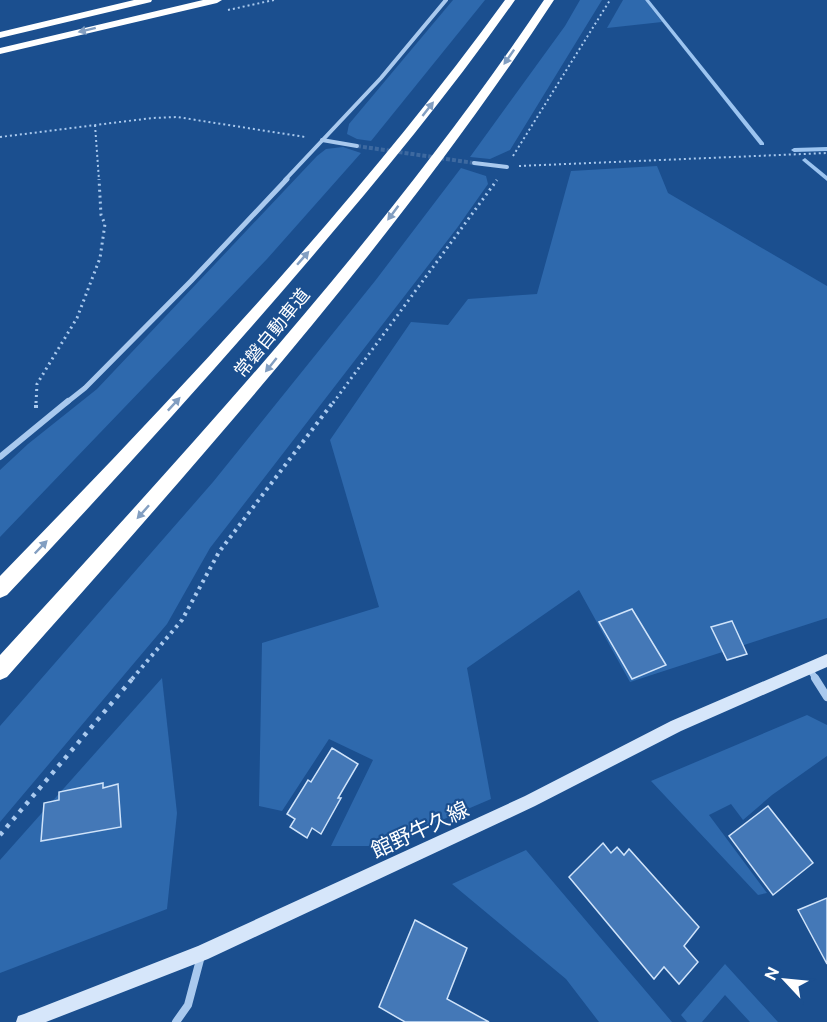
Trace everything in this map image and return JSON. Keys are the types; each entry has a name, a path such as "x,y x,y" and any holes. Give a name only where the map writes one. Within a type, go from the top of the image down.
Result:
{"highway":[{"path":"0,35 147,0"},
{"path":"0,51 217,0"},
{"name":"常磐自動車道","path":"0,589 195,381 333,224 409,133 510,0"},
{"name":"常磐自動車道","path":"0,670 248,393 383,227 474,107 548,3"}],"main road":[{"name":"館野牛久線","path":"24,1022 202,953 531,801 676,726 808,666 827,660"}],"street":[{"path":"0,458 85,388 191,282 381,78 446,0"},
{"path":"322,140 357,147"},
{"path":"474,163 507,166"},
{"path":"808,666 827,697"},
{"path":"176,1022 188,1005 202,953"}],"path":[{"path":"0,835 182,620 219,552 317,426 507,166 610,0"},
{"path":"0,137 177,117 322,140"},
{"path":"35,427 37,384 77,318 100,258 105,224 101,215 95,125"},
{"path":"507,166 827,153"}],"shaded area":[{"path":"453,0 485,0 371,141 357,139 347,134 349,124"},
{"path":"580,0 602,0 510,150 490,159 470,157 565,26"},
{"path":"623,0 645,0 662,22 607,28"},
{"path":"343,147 361,153 267,259 0,537 0,470 28,444 97,389 317,156 326,149"},
{"path":"657,166 668,193 827,286 827,618 630,682 579,590 467,668 491,799 381,846 331,846 373,760 329,739 282,811 259,806 262,643 379,607 330,440 411,322 448,325 468,299 537,294 571,171"},
{"path":"461,168 486,176 488,184 457,228 210,548 167,624 0,822 0,726 213,482 375,281"},
{"path":"162,678 177,813 167,909 0,973 0,860"},
{"path":"807,715 827,725 827,756 772,795 743,820 731,804 709,815 767,893 758,895 651,781"},
{"path":"526,850 672,1022 599,1022 566,979 452,884"},
{"path":"725,964 778,1022 750,1022 725,995 702,1022 687,1022 681,1015"}],"building":[{"path":"632,609 666,665 632,679 599,622"},
{"path":"732,621 747,654 727,660 711,627"},
{"path":"332,748 358,764 321,834 312,828 307,838 290,827 295,819 287,814 308,780 311,782"},
{"path":"103,783 103,788 118,784 121,827 41,841 44,803 59,800 59,792"},
{"path":"768,806 813,863 773,895 729,836"},
{"path":"603,843 611,853 617,847 624,855 629,849 699,927 684,946 698,962 679,984 664,967 654,979 569,877"},
{"path":"827,898 827,964 798,910"},
{"path":"415,920 467,948 447,999 489,1022 405,1022 379,1007"}],"waterway":[{"path":"647,0 762,144"},
{"path":"794,150 827,149"},
{"path":"805,160 827,179"}],"tunnel":[{"path":"357,146 474,163"}]}
